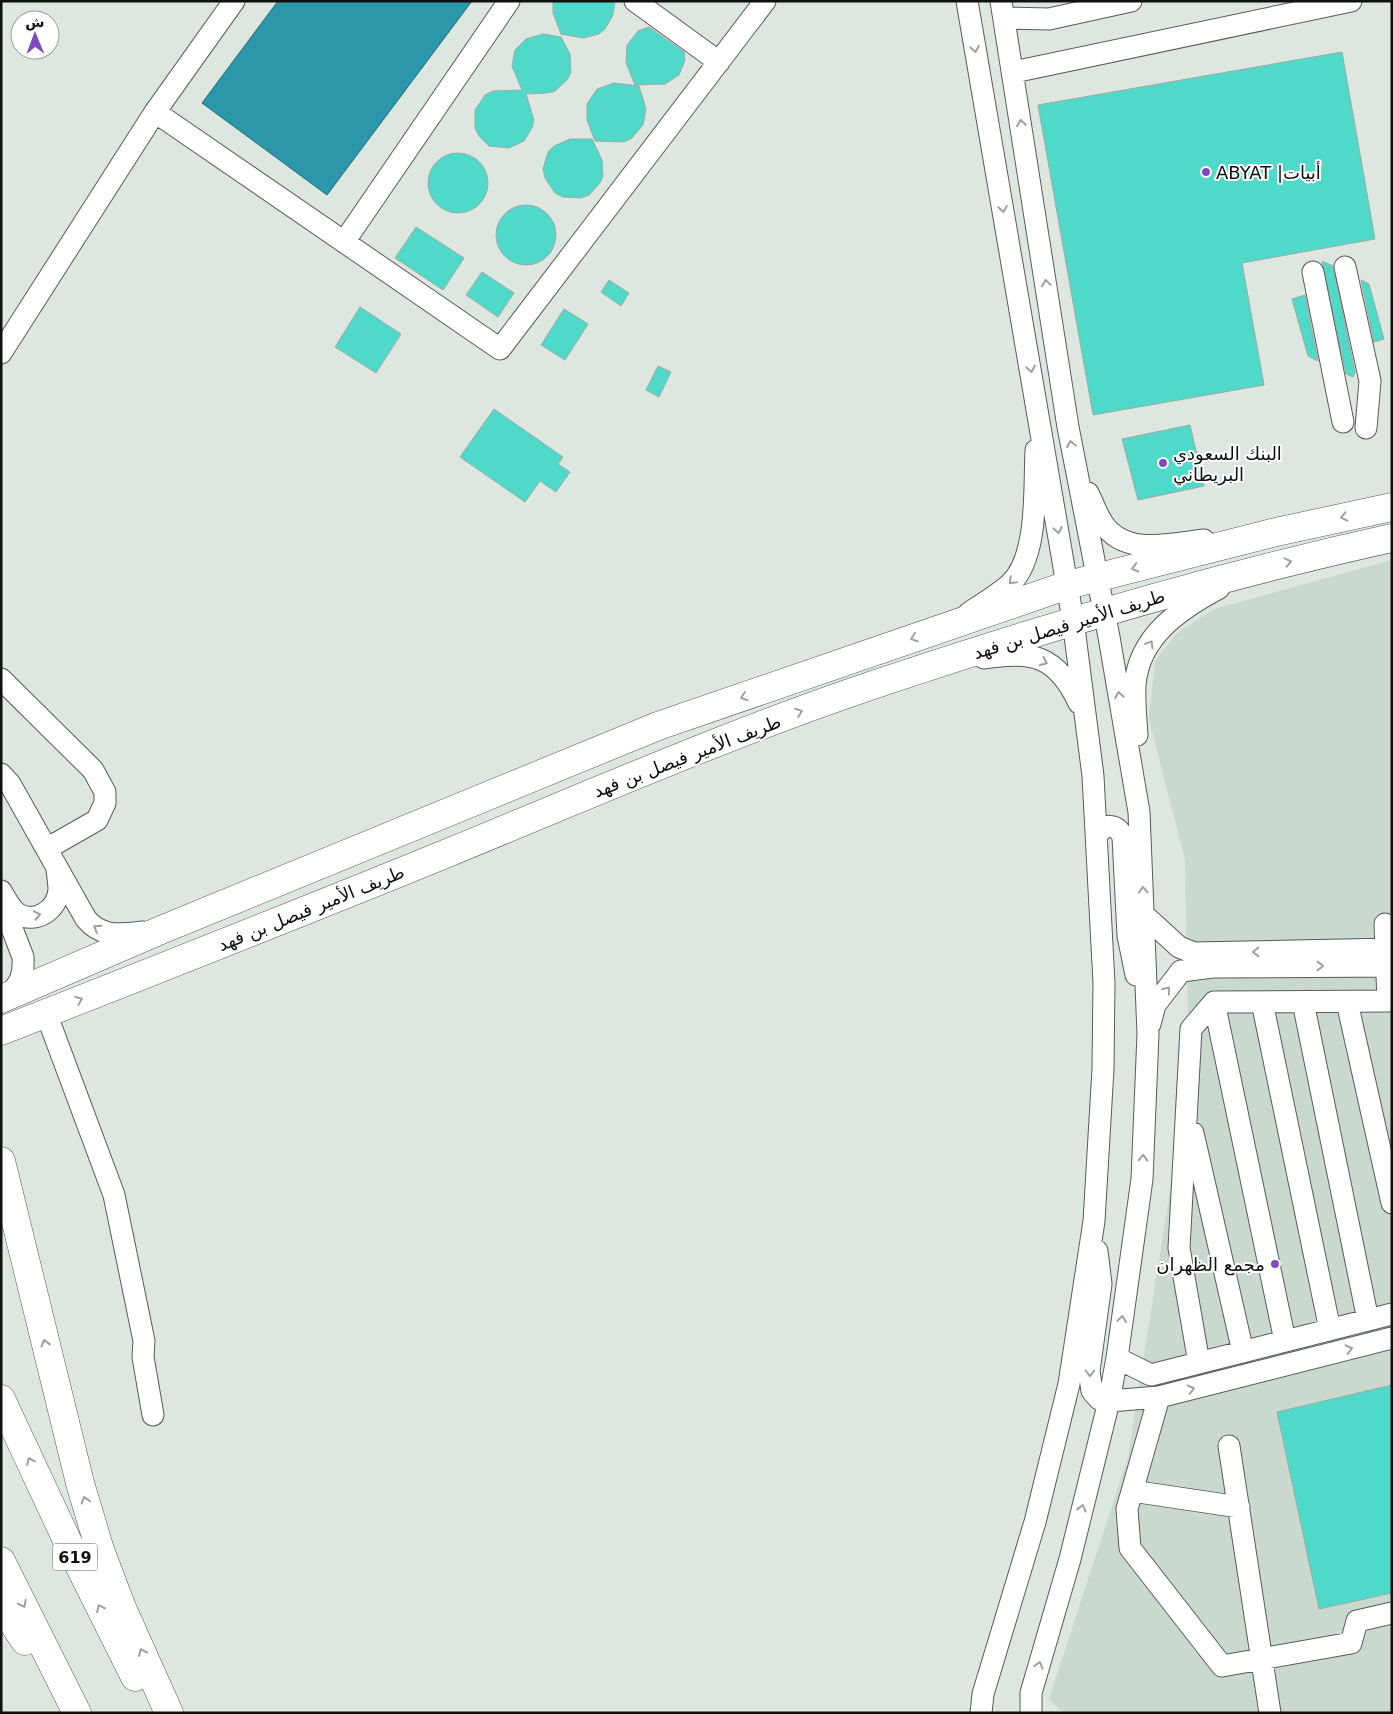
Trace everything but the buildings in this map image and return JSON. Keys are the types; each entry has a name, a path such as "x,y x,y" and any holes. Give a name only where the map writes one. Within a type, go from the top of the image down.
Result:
{"main road":[{"name":"طريف الأمير فيصل بن فهد","path":"4,998 161,930 658,726 1068,585 1276,532 1392,506"},
{"name":"طريف الأمير فيصل بن فهد","path":"1,1031 447,853 682,756 868,686 1073,620 1248,572 1392,538"},
{"path":"447,853 544,799 678,739 679,735 676,729 658,726"},
{"path":"1,1162 85,1500 100,1550 119,1600 169,1713"},
{"name":"619","path":"1,1399 122,1653 155,1713"},
{"path":"1,1561 77,1713"},
{"path":"1,1605 34,1655 68,1713"}],"street":[{"path":"1,353 155,112 234,1"},
{"path":"344,242 509,1"},
{"path":"635,1 719,62"},
{"path":"155,112 500,349 765,1"},
{"path":"966,1 1073,620 1093,776 1104,983 1103,1069 1094,1221 1069,1384 1035,1522 983,1694 982,1713"},
{"path":"1131,1 1049,19 1002,10 1014,72 1076,468 1104,612 1139,812"},
{"path":"1014,72 1351,1"},
{"path":"1346,267 1370,381 1366,428"},
{"path":"1313,272 1343,422"},
{"path":"952,625 1009,584 1022,568 1031,535 1038,415"},
{"path":"1076,468 1102,523 1112,532 1135,545 1149,546 1276,532"},
{"path":"1031,1713 1031,1694 1070,1559 1109,1401 1117,1358 1142,1179 1148,1034 1135,684 1143,655 1157,632 1174,615 1192,602 1248,572"},
{"path":"927,667 1011,654 1045,661 1069,682 1086,719"},
{"path":"1,679 93,770 105,792 105,803 97,820 52,857"},
{"path":"1,774 10,784 86,918 100,932 113,935 161,930"},
{"path":"1097,836 1105,827 1111,826 1116,828 1123,837 1128,936 1148,1034"},
{"path":"1,891 9,906 18,914 26,917 46,913 57,899 59,890 52,857"},
{"path":"1,900 23,957 24,967 20,983 4,998"},
{"path":"1144,914 1179,947 1194,953 1389,958"},
{"path":"1199,1363 1179,1248 1191,1029 1214,1002 1347,1002 1391,1007 1389,958 1385,924"},
{"path":"1148,1034 1155,1005 1181,971 1213,967 1389,958"},
{"path":"1214,1002 1285,1341"},
{"path":"1262,1002 1330,1330"},
{"path":"1303,1002 1368,1320"},
{"path":"1347,1002 1392,1203"},
{"path":"46,1013 114,1195 144,1341 143,1357 153,1415"},
{"path":"1187,1108 1243,1352"},
{"path":"1094,1221 1101,1284 1089,1377 1092,1391 1099,1399 1109,1401 1160,1397 1392,1338"},
{"path":"1117,1358 1151,1376 1392,1314"},
{"path":"1160,1397 1126,1510 1130,1548 1222,1666 1263,1661 1352,1643 1357,1621 1392,1613"},
{"path":"1229,1446 1270,1713"},
{"path":"1132,1491 1239,1507"}],"shaded area":[{"name":"مجمع الظهران","path":"1392,560 1392,1713 1063,1713 1049,1699 1128,1457 1189,1070 1185,860 1149,719 1155,661 1178,632 1214,609"}],"water":[{"path":"278,1 472,1 327,195 202,103"}],"place":[{"name":"ABYAT |أبيات","path":"1206,172"},
{"name":"البنك السعودي البريطاني","path":"1163,463"},
{"name":"مجمع الظهران","path":"1275,1264"}]}
